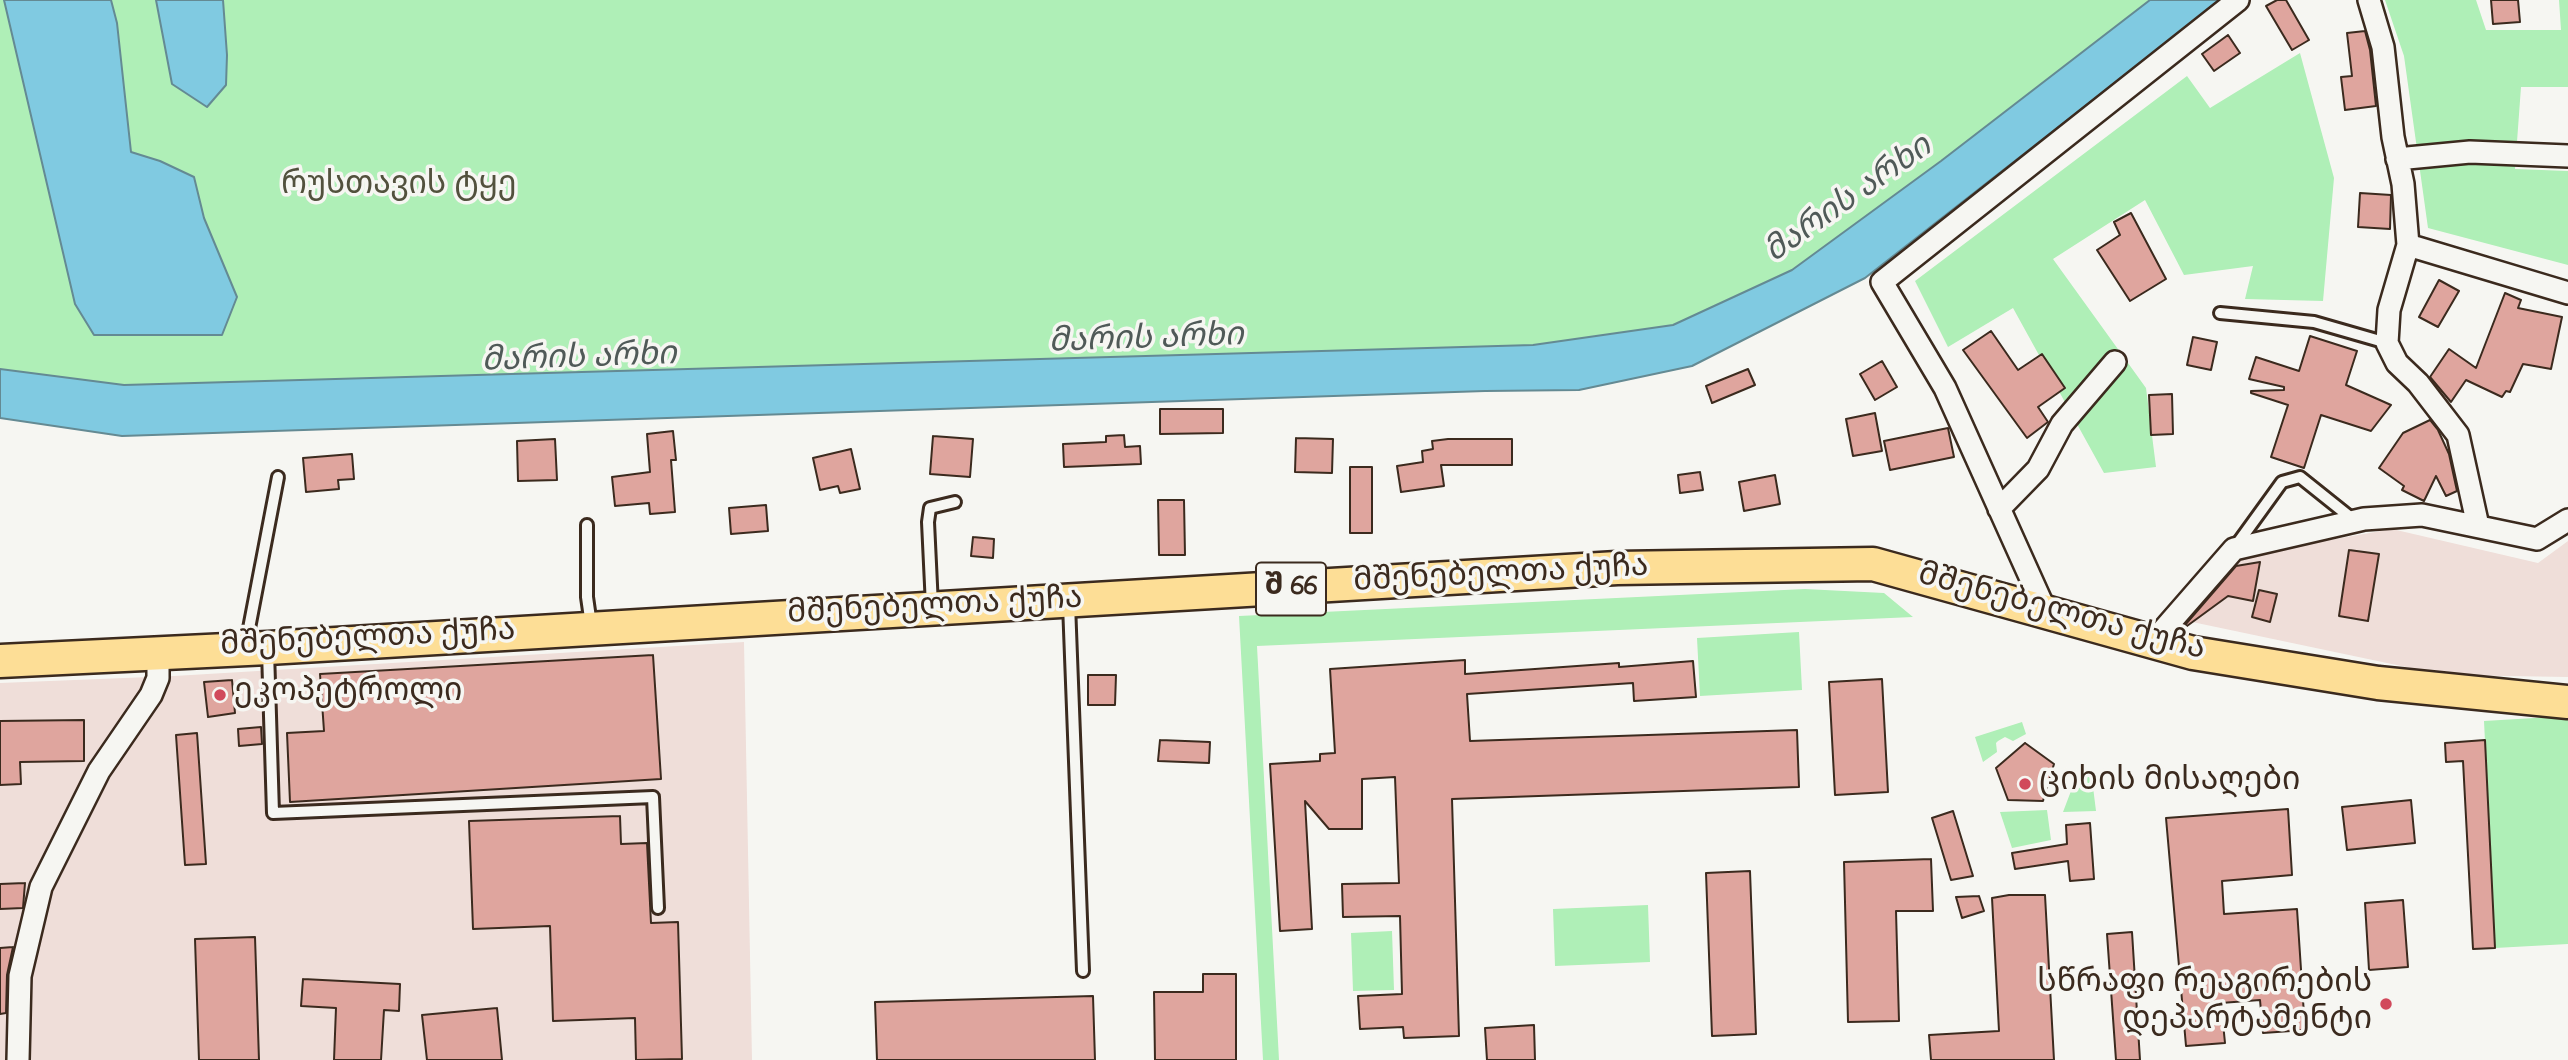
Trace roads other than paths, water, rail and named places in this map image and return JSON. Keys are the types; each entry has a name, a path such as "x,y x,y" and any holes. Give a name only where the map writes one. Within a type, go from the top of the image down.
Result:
{"main road":[{"name":"მშენებელთა ქუჩა","path":"0,661 1618,568 1873,565 2045,610 2193,653 2378,683 2568,702"}],"street":[{"path":"2045,610 1945,388 1882,282 2238,0"},
{"path":"2369,0 2383,47 2393,137 2403,184 2408,245 2389,310 2387,343 2397,363 2418,383 2458,435 2478,526"},
{"path":"2397,159 2470,152 2568,156"},
{"path":"2408,245 2568,293"},
{"path":"1999,509 2038,469 2062,424 2115,362"},
{"path":"2152,643 2234,549 2355,521 2423,515 2537,539 2568,520"},
{"path":"18,1060 20,976 41,887 99,771 151,695 158,678 158,652"}],"lane":[{"path":"2220,313 2314,322 2387,343"},
{"path":"278,477 257,648 274,813 653,797 659,908"},
{"path":"2234,549 2282,482 2300,477 2355,521"},
{"path":"932,609 928,522 930,508 955,502"},
{"path":"587,525 587,597 592,628"},
{"path":"1069,601 1083,971"}],"water":[{"path":"4,0 111,0 117,23 131,152 160,161 194,177 204,218 237,297 222,335 94,335 75,304"},
{"path":"156,0 223,0 226,85 207,107 172,84"},
{"path":"2150,0 2221,0 1865,278 1692,366 1579,390 122,436 0,418 0,369 124,385 1533,345 1673,325 1792,270 1941,161"}],"place":[{"name":"ეკოპეტროლი","path":"220,695"},
{"name":"ციხის მისაღები","path":"2025,784"},
{"name":"სწრაფი რეაგირების დეპარტამენტი","path":"2386,1004"}],"park label":[{"name":"რუსთავის ტყე","path":"399,188"}],"water label":[{"name":"მარის არხი","path":"1850,202"},
{"name":"მარის არხი","path":"1146,342"},
{"name":"მარის არხი","path":"579,361"}]}
